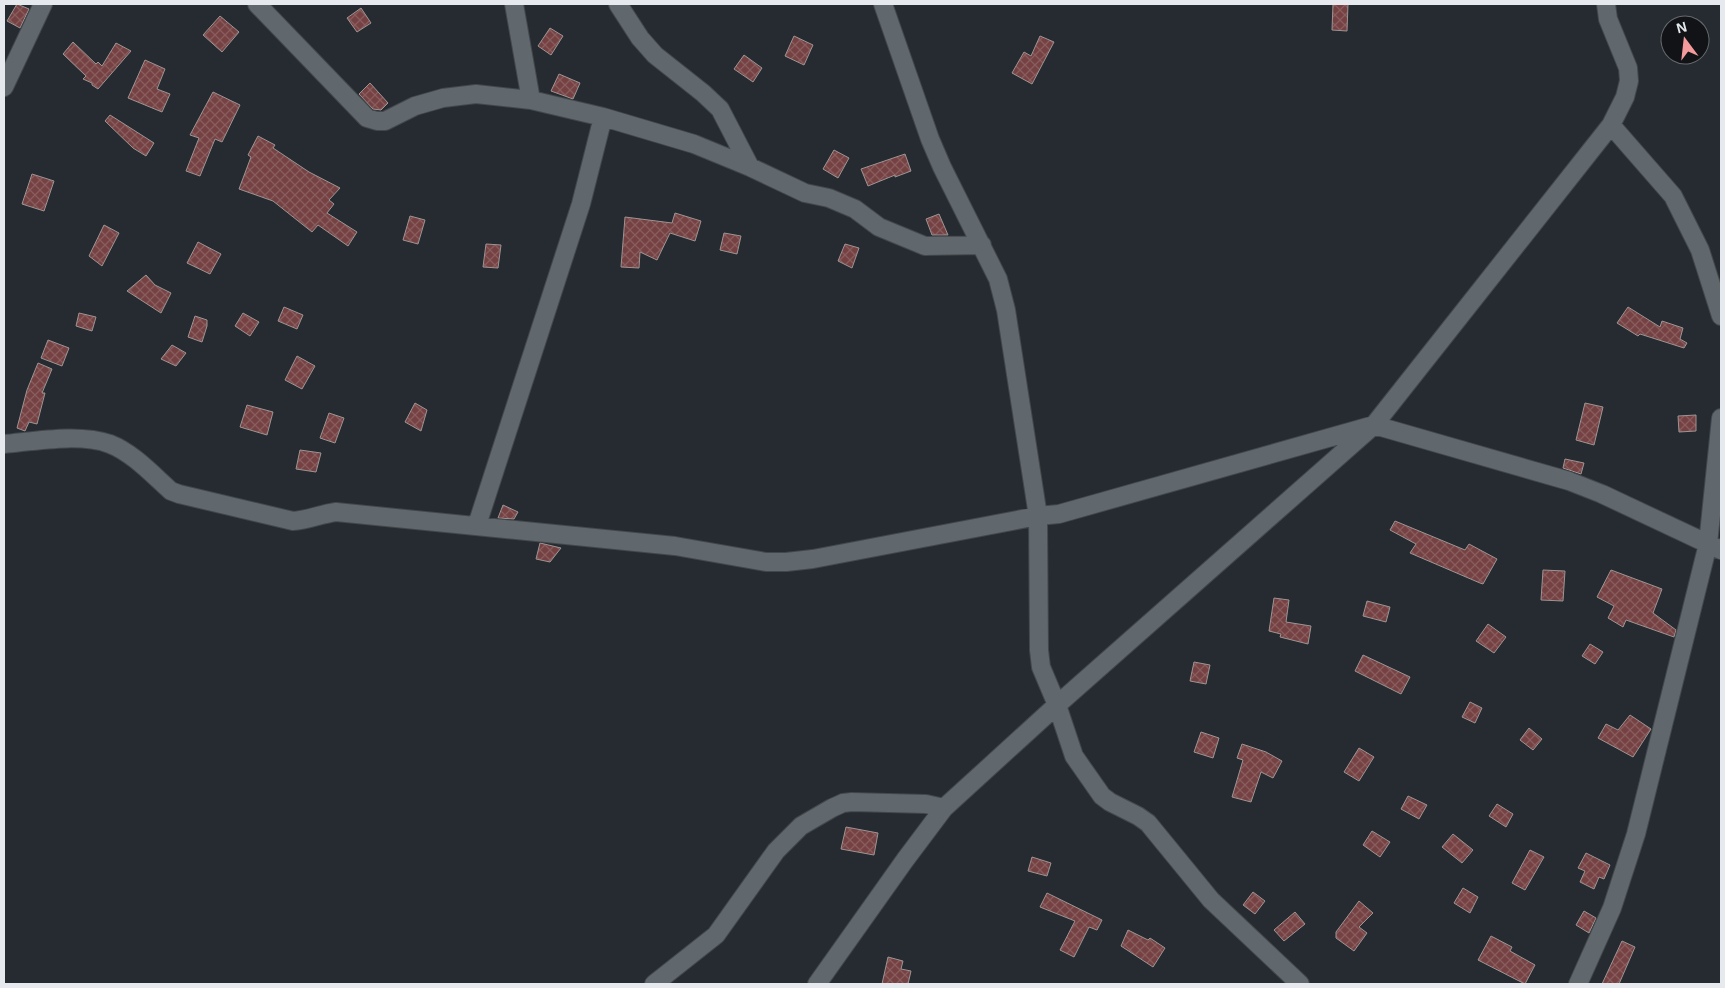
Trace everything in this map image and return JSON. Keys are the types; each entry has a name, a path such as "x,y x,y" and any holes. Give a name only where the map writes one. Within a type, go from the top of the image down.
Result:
{"street":[{"path":"4,87 43,4"},
{"path":"257,4 367,118 377,121 385,120 415,106 451,97 476,94 531,100 603,117 694,144 805,192 829,198 855,208 879,226 925,246 982,245"},
{"path":"514,4 531,100"},
{"path":"618,4 640,38 655,54 720,109 750,167"},
{"path":"883,4 930,139 998,279 1006,310 1038,516 1039,650 1041,667 1057,705 1071,750 1102,796 1148,823 1210,900 1300,984"},
{"path":"817,984 944,808 1057,705 1374,425 1611,125 1625,98 1628,68 1608,19 1606,4"},
{"path":"477,525 581,204 603,117"},
{"path":"1611,125 1673,196 1700,250 1721,316"},
{"path":"1578,984 1612,908 1636,834 1715,547 1721,418"},
{"path":"4,444 70,439 91,440 110,444 130,455 171,491 293,521 336,512 675,546 766,562 786,562 814,559 1038,516 1059,514 1374,425 1569,481 1602,494 1715,547"},
{"path":"654,984 716,935 776,851 801,826 824,812 843,803 852,802 926,804 944,808"}],"building":[{"path":"17,4 29,9 20,28 7,21"},
{"path":"1333,4 1348,4 1347,31 1332,30"},
{"path":"361,8 371,23 357,32 347,18"},
{"path":"220,16 239,32 222,52 203,35"},
{"path":"550,28 563,36 551,55 538,46"},
{"path":"794,36 813,45 804,65 785,56"},
{"path":"1040,36 1054,42 1032,84 1012,73 1024,52 1031,56"},
{"path":"73,42 96,64 98,62 102,66 116,43 131,51 98,89 92,83 83,79 86,76 63,54"},
{"path":"744,55 762,68 753,82 734,69"},
{"path":"145,60 165,69 157,89 170,94 162,112 128,98"},
{"path":"559,74 580,83 573,99 551,91"},
{"path":"370,83 388,103 381,110 373,109 359,94"},
{"path":"213,92 240,105 222,142 215,139 200,176 186,171 199,138 190,135"},
{"path":"110,115 154,143 146,156 133,148 105,121"},
{"path":"258,136 275,145 273,148 309,172 340,188 329,200 334,204 327,213 357,232 348,246 318,225 312,232 273,201 239,189 251,157 248,155"},
{"path":"834,150 849,158 838,178 823,169"},
{"path":"905,154 911,171 868,186 861,169"},
{"path":"32,174 54,181 44,211 22,204"},
{"path":"675,213 701,221 695,241 670,233 657,260 640,252 639,268 621,267 625,217 672,223"},
{"path":"939,214 948,235 932,235 926,219"},
{"path":"410,216 425,220 418,244 403,240"},
{"path":"104,225 119,233 102,266 89,256"},
{"path":"724,233 741,236 737,254 720,250"},
{"path":"198,242 221,254 210,274 187,263"},
{"path":"486,244 501,245 498,268 483,267"},
{"path":"845,244 859,248 852,268 838,261"},
{"path":"146,275 155,285 171,293 161,313 127,291"},
{"path":"284,307 303,315 297,329 278,321"},
{"path":"1628,307 1660,327 1662,321 1683,328 1680,339 1687,343 1684,348 1640,334 1638,336 1617,323"},
{"path":"79,313 96,317 92,331 76,326"},
{"path":"243,313 259,322 250,336 235,326"},
{"path":"195,316 207,320 202,342 188,337"},
{"path":"48,340 69,348 62,366 41,358"},
{"path":"172,345 186,353 176,366 161,359"},
{"path":"297,356 315,366 302,389 285,380"},
{"path":"38,363 52,369 42,393 45,393 37,424 29,422 25,431 17,428 27,390"},
{"path":"415,403 427,410 421,431 405,422"},
{"path":"1585,403 1603,407 1594,445 1576,440"},
{"path":"247,405 273,412 267,435 240,427"},
{"path":"329,413 344,418 335,443 320,438"},
{"path":"1696,415 1696,431 1679,432 1678,416"},
{"path":"300,450 321,453 316,472 296,469"},
{"path":"1565,459 1584,463 1581,474 1563,468"},
{"path":"503,505 518,512 514,519 498,518"},
{"path":"1395,521 1465,550 1469,544 1497,559 1483,584 1480,583 1410,553 1416,544 1390,530"},
{"path":"540,543 561,548 550,562 536,559"},
{"path":"1543,570 1565,571 1563,601 1541,600"},
{"path":"1611,570 1662,589 1653,613 1676,630 1674,637 1626,620 1623,627 1608,618 1614,606 1597,597"},
{"path":"1274,598 1289,600 1286,622 1311,626 1308,644 1280,637 1281,634 1269,631"},
{"path":"1367,601 1390,607 1386,622 1363,616"},
{"path":"1488,624 1506,637 1494,653 1476,641"},
{"path":"1590,644 1603,652 1595,664 1582,656"},
{"path":"1363,655 1410,677 1401,694 1355,671"},
{"path":"1194,662 1210,665 1206,684 1190,681"},
{"path":"1470,702 1482,708 1475,723 1462,717"},
{"path":"1630,715 1651,729 1633,757 1598,738 1606,724 1618,730"},
{"path":"1529,728 1542,739 1533,750 1520,740"},
{"path":"1201,732 1219,738 1213,758 1194,752"},
{"path":"1242,744 1266,752 1282,761 1273,778 1261,772 1251,802 1232,797 1243,760 1237,758"},
{"path":"1359,748 1374,757 1359,781 1344,772"},
{"path":"1408,796 1427,805 1419,819 1401,809"},
{"path":"1497,804 1513,814 1506,827 1489,816"},
{"path":"846,827 878,833 874,855 841,849"},
{"path":"1372,831 1390,842 1380,857 1363,845"},
{"path":"1453,834 1473,850 1462,863 1442,847"},
{"path":"1530,850 1544,857 1525,890 1512,883"},
{"path":"1586,853 1610,865 1604,879 1599,877 1594,889 1580,882 1585,871 1578,868"},
{"path":"1032,857 1051,863 1047,876 1028,871"},
{"path":"1463,888 1478,897 1470,913 1454,903"},
{"path":"1253,892 1265,901 1255,914 1243,905"},
{"path":"1047,893 1102,920 1097,930 1089,927 1074,957 1060,950 1075,921 1040,907"},
{"path":"1359,901 1373,913 1359,927 1367,933 1354,951 1336,938 1336,932"},
{"path":"1584,911 1596,918 1589,933 1576,925"},
{"path":"1295,912 1305,924 1284,941 1274,930"},
{"path":"1128,930 1148,940 1150,938 1165,948 1153,967 1121,946"},
{"path":"1491,936 1512,947 1510,951 1535,965 1525,984 1478,960"},
{"path":"1622,941 1635,947 1619,984 1602,984"},
{"path":"888,957 903,961 901,969 911,971 908,984 882,984"}]}
